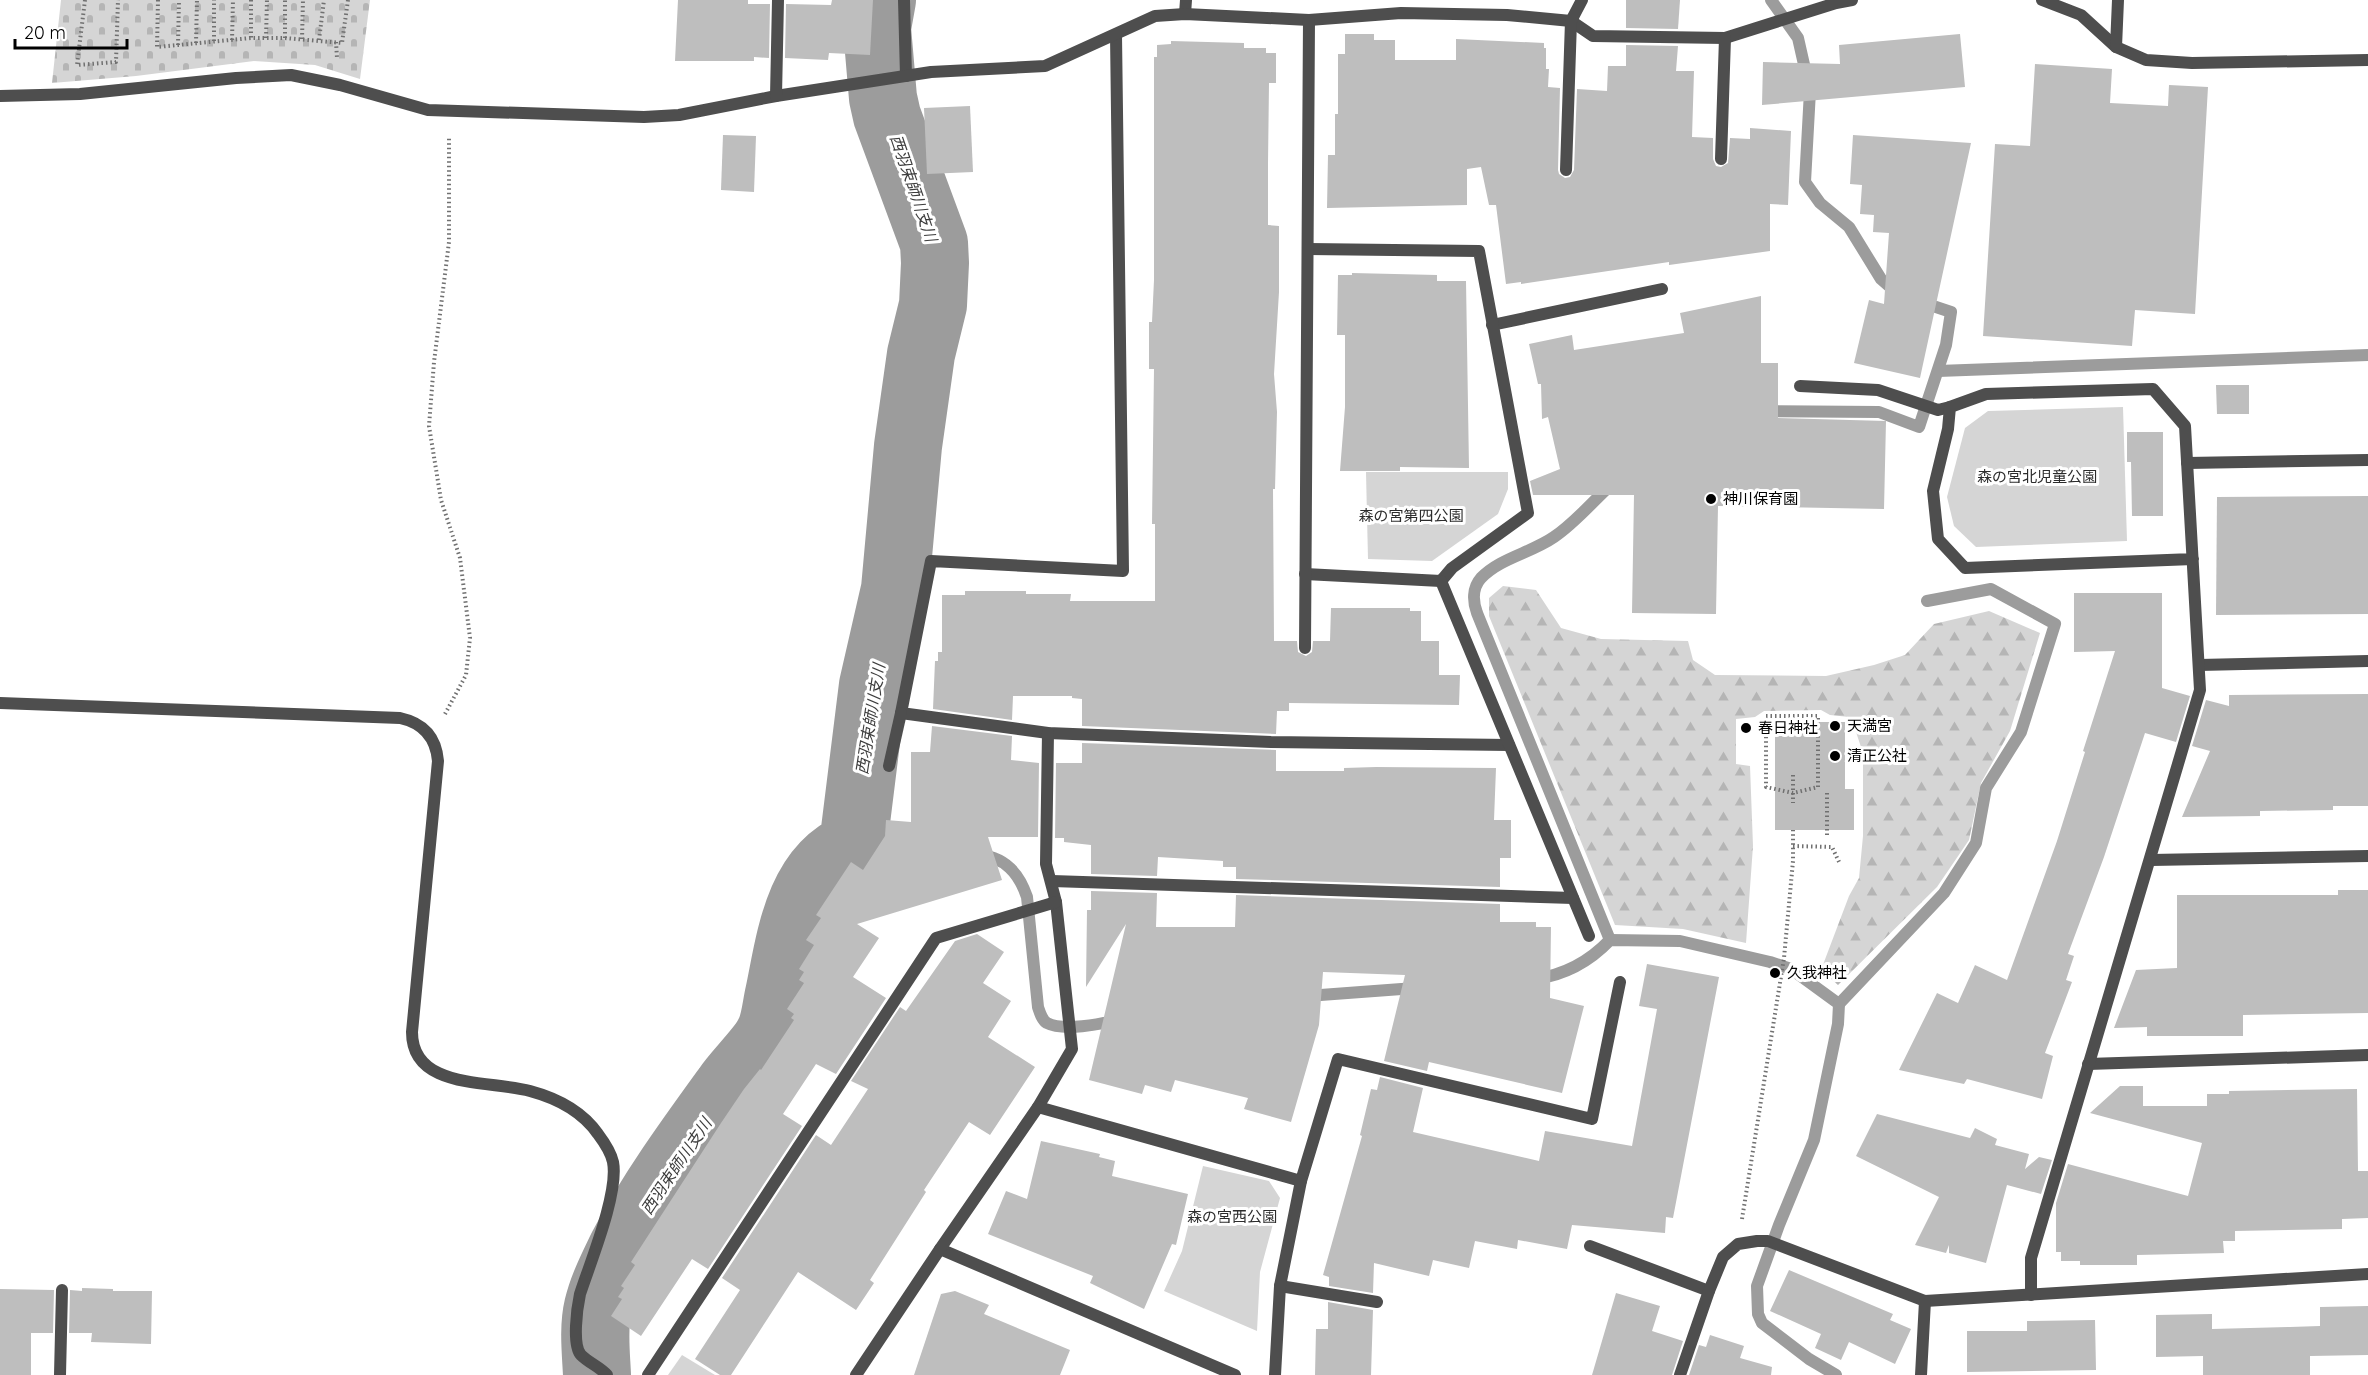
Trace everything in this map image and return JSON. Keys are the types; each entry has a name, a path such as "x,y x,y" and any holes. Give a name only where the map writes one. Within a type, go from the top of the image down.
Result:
{"street":[{"path":"776,96 778,0"},
{"path":"904,0 906,76"},
{"path":"1185,14 1186,0"},
{"path":"1566,170 1571,21 1582,0"},
{"path":"0,96 80,94 236,78 291,75 340,85 428,110 644,117 691,113 776,96 931,72 1045,66 1155,16 1185,14 1309,20 1401,13 1507,15 1571,21 1593,36 1725,38 1801,13 1852,0"},
{"path":"2042,0 2081,15 2116,47 2146,60 2192,63 2368,60"},
{"path":"2116,47 2118,0"},
{"path":"1305,648 1309,20"},
{"path":"889,766 932,561 1123,571 1116,35"},
{"path":"1721,159 1725,38"},
{"path":"1308,249 1479,251 1527,513 1452,568 1441,581"},
{"path":"1492,325 1662,289"},
{"path":"1800,386 1878,390 1938,410 1986,394 2153,389 2185,426 2200,690 2031,1258 2031,1295"},
{"path":"1950,407 1948,429 1934,491 1936,520 1938,539 1965,568 2193,559"},
{"path":"2187,463 2368,460"},
{"path":"1305,574 1441,581"},
{"path":"1441,581 1589,936"},
{"path":"2199,665 2368,661"},
{"path":"0,703 400,718 411,720 428,732 437,750 438,761 412,1041 417,1055 427,1067 452,1077 528,1090 549,1097 582,1116 595,1129 605,1145 613,1162 612,1188 577,1309 577,1344 583,1356 606,1373"},
{"path":"901,713 1048,733 1271,742 1509,745"},
{"path":"856,1375 1038,1107 1072,1049 1056,902 1046,864 1048,733"},
{"path":"2151,860 2368,856"},
{"path":"1052,881 1573,898"},
{"path":"648,1375 936,938 1056,902"},
{"path":"1275,1375 1280,1286 1301,1181 1338,1059 1592,1119 1620,982"},
{"path":"2088,1064 2368,1055"},
{"path":"1038,1107 1301,1181"},
{"path":"1680,1375 1723,1257 1738,1244 1757,1241 1772,1243 1925,1301 2368,1274"},
{"path":"1590,1246 1709,1291"},
{"path":"940,1249 1236,1375"},
{"path":"1280,1286 1377,1302"},
{"path":"60,1375 62,1290"},
{"path":"1921,1375 1925,1301"}],"path":[{"path":"85,0 77,64 117,62 118,0"},
{"path":"158,0 157,47 251,38 285,38 342,43 348,0"},
{"path":"178,45 179,0"},
{"path":"196,43 197,0"},
{"path":"214,0 214,41"},
{"path":"232,40 233,0"},
{"path":"251,0 251,38"},
{"path":"266,38 267,0"},
{"path":"285,0 285,38"},
{"path":"302,39 303,0"},
{"path":"319,40 324,0"},
{"path":"428,732 446,713 466,675 470,638 460,558 441,500 429,426 434,362 449,242 449,111"},
{"path":"1766,716 1818,716 1818,786 1793,793 1766,787 1766,716"},
{"path":"1793,775 1793,803"},
{"path":"1827,793 1827,835"},
{"path":"1738,1244 1784,958 1793,830"},
{"path":"1793,846 1832,847 1840,864"}],"green space":[{"path":"61,0 370,0 360,79 315,65 254,61 136,76 52,83"},
{"name":"森の宮北児童公園","path":"2123,407 2127,541 1976,547 1954,526 1947,497 1965,428 1988,411"},
{"name":"森の宮第四公園","path":"1366,472 1508,472 1508,489 1498,514 1432,561 1368,559"},
{"path":"1503,586 1536,590 1561,628 1601,639 1688,641 1693,660 1715,675 1826,676 1874,665 1905,655 1934,624 1989,611 2040,633 2010,731 1981,783 1969,840 1937,887 1838,985 1821,970 1849,896 1859,878 1863,836 1863,753 1849,717 1830,715 1821,710 1764,711 1755,717 1736,719 1736,764 1750,766 1753,846 1746,943 1683,929 1615,925 1489,616 1489,598"},
{"name":"森の宮西公園","path":"1203,1166 1269,1181 1280,1198 1260,1272 1257,1331 1164,1291 1182,1251"},
{"path":"682,1355 715,1375 668,1375"}],"building":[{"path":"678,0 748,0 748,4 770,4 769,58 754,57 754,61 675,61"},
{"path":"832,0 873,0 870,55 829,53 828,60 785,58 786,4 831,5"},
{"path":"1626,0 1680,0 1678,29 1626,28"},
{"path":"1345,34 1374,34 1374,40 1395,40 1395,60 1456,60 1456,39 1544,43 1546,69 1549,69 1548,87 1560,88 1558,170 1559,174 1565,178 1570,177 1574,170 1577,89 1607,91 1608,66 1626,66 1626,45 1678,46 1676,71 1694,71 1692,137 1713,138 1713,159 1716,166 1721,167 1728,163 1730,138 1750,139 1750,128 1791,131 1788,205 1770,204 1770,251 1669,265 1669,262 1521,284 1521,282 1506,284 1496,205 1489,205 1481,167 1467,169 1467,205 1327,208 1328,155 1335,155 1335,114 1338,114 1338,54 1345,54"},
{"path":"1960,34 1965,87 1762,105 1763,62 1840,64 1839,45"},
{"path":"1171,41 1244,43 1244,48 1266,48 1266,53 1276,53 1276,83 1269,83 1268,163 1268,225 1279,226 1279,292 1274,374 1277,412 1275,489 1273,489 1274,641 1297,641 1298,652 1306,656 1312,652 1313,641 1330,641 1331,608 1410,608 1410,611 1421,611 1421,641 1439,641 1439,675 1460,675 1459,705 1289,703 1289,711 1277,711 1276,734 1082,726 1082,699 1072,698 1072,696 1013,696 1012,720 933,709 935,661 938,661 938,652 942,652 942,595 965,595 965,591 1026,591 1026,594 1071,594 1070,601 1155,601 1155,524 1152,524 1154,369 1149,369 1149,322 1152,322 1154,280 1154,57 1157,57 1157,45 1171,44"},
{"path":"2035,64 2112,69 2110,103 2168,106 2169,85 2208,87 2195,314 2135,310 2132,346 1983,336 1995,144 2030,146"},
{"path":"970,106 973,172 927,174 924,108"},
{"path":"723,135 756,136 754,192 721,190"},
{"path":"1853,135 1971,143 1920,378 1854,363 1869,300 1884,304 1889,233 1873,232 1874,215 1860,214 1862,185 1850,184"},
{"path":"1352,273 1437,275 1437,281 1466,281 1469,468 1400,467 1400,471 1340,471 1345,407 1345,335 1337,335 1338,275 1352,275"},
{"path":"1761,296 1761,363 1778,363 1778,418 1886,421 1884,509 1718,506 1716,614 1632,613 1634,495 1533,495 1530,481 1560,469 1548,417 1542,419 1541,384 1538,384 1529,344 1572,335 1574,350 1684,333 1680,313"},
{"path":"2216,385 2249,385 2249,414 2217,414"},
{"path":"2127,432 2163,432 2163,516 2132,516 2131,462 2127,462"},
{"path":"2368,496 2368,614 2216,615 2217,497"},
{"path":"2074,593 2162,593 2162,688 2190,696 2176,742 2145,733 2104,857 2068,954 2074,956 2066,980 2072,982 2045,1053 2053,1056 2042,1099 1967,1079 1964,1084 1899,1070 1937,993 1958,1003 1975,965 2007,980 2057,841 2115,651 2074,652"},
{"path":"2368,694 2368,806 2333,806 2333,810 2260,811 2260,816 2182,817 2210,751 2192,746 2206,700 2229,706 2229,695"},
{"path":"1775,722 1845,722 1845,789 1854,789 1854,830 1775,830"},
{"path":"932,726 1012,736 1011,760 1039,763 1038,837 988,837 1002,880 857,924 879,938 853,977 886,998 836,1074 816,1064 783,1114 802,1126 708,1269 692,1259 641,1336 611,1316 622,1299 618,1297 624,1288 621,1286 635,1265 631,1262 721,1123 744,1089 761,1070 794,1020 791,1018 794,1014 787,1009 804,983 799,980 804,972 799,969 814,945 806,940 821,918 816,915 851,862 863,870 885,836 886,820 911,822 911,752 930,752"},
{"path":"1082,743 1276,750 1276,771 1344,771 1344,768 1376,767 1496,768 1494,820 1511,820 1511,858 1500,858 1500,887 1236,879 1236,867 1223,867 1223,861 1158,857 1157,876 1091,874 1091,845 1064,842 1064,838 1055,838 1056,763 1082,763"},
{"path":"2338,890 2368,890 2368,1013 2243,1015 2243,1036 2147,1036 2147,1027 2114,1028 2136,970 2177,968 2177,895 2338,895"},
{"path":"1091,891 1157,893 1156,927 1235,927 1236,895 1500,904 1500,922 1536,922 1536,927 1551,927 1550,998 1584,1006 1562,1093 1429,1062 1427,1071 1384,1061 1405,975 1323,972 1319,1025 1291,1122 1244,1109 1248,1098 1175,1080 1171,1092 1145,1085 1142,1094 1089,1080 1126,924 1086,987 1087,910 1091,910"},
{"path":"977,934 1004,952 983,983 1011,1001 988,1037 1035,1067 990,1135 969,1122 924,1190 926,1192 870,1280 874,1283 856,1310 798,1272 731,1375 720,1375 695,1359 740,1290 722,1278 816,1135 831,1145 868,1089 851,1081 900,1007 906,1011 955,941"},
{"path":"1647,964 1719,977 1673,1218 1666,1217 1665,1233 1572,1225 1567,1249 1518,1240 1517,1249 1475,1241 1469,1268 1433,1260 1429,1276 1374,1263 1373,1293 1329,1286 1329,1277 1323,1275 1362,1136 1360,1135 1371,1089 1377,1090 1380,1077 1423,1088 1413,1132 1539,1161 1545,1131 1632,1146 1657,1009 1639,1006"},
{"path":"2120,1086 2143,1086 2143,1106 2207,1106 2207,1094 2229,1094 2229,1091 2357,1089 2358,1171 2368,1171 2368,1218 2342,1219 2342,1229 2235,1231 2235,1241 2223,1241 2224,1253 2137,1255 2137,1265 2080,1265 2080,1261 2061,1261 2061,1252 2056,1252 2056,1203 2068,1164 2188,1196 2202,1143 2090,1113"},
{"path":"1877,1114 1970,1138 1975,1128 1997,1139 1995,1145 2029,1154 2025,1169 2039,1157 2052,1160 2041,1194 2007,1185 1986,1263 1949,1253 1949,1245 1946,1253 1915,1245 1939,1197 1856,1156"},
{"path":"1041,1141 1100,1154 1099,1157 1115,1161 1112,1176 1188,1194 1176,1245 1172,1244 1144,1309 1090,1283 1093,1276 988,1234 1006,1191 1027,1199"},
{"path":"1789,1270 1893,1314 1890,1320 1911,1329 1895,1364 1849,1342 1841,1360 1815,1348 1821,1334 1770,1311"},
{"path":"82,1288 152,1291 151,1344 91,1342 92,1333 69,1333 70,1290 82,1291"},
{"path":"0,1289 54,1290 53,1333 31,1333 31,1375 0,1375"},
{"path":"955,1291 989,1305 984,1314 1070,1350 1060,1375 914,1375 941,1294"},
{"path":"1616,1293 1660,1306 1652,1331 1683,1341 1672,1375 1592,1375"},
{"path":"1328,1302 1373,1310 1371,1375 1315,1375 1316,1329 1328,1329"},
{"path":"2368,1306 2368,1355 2310,1356 2310,1375 2203,1375 2203,1356 2156,1357 2156,1315 2212,1314 2212,1329 2320,1326 2320,1307"},
{"path":"2095,1320 2096,1370 1967,1372 1967,1331 2027,1331 2027,1321"},
{"path":"1710,1335 1744,1346 1740,1358 1772,1367 1771,1375 1689,1375 1699,1345 1706,1347"}],"waterway":[{"name":"西羽束師川支川","path":"597,1375 596,1315 605,1284 622,1248 685,1146 731,1082 766,1040 774,1020 787,952 799,909 819,872 834,857 853,846 873,685 895,589 908,446 921,354 933,305 935,263 934,243 887,116 883,98 877,28 882,0"},
{"path":"1771,0 1798,38 1810,91 1805,182 1820,203 1849,227 1881,279 1897,293"},
{"path":"1763,411 1879,412 1919,427 1946,345 1951,312 1921,302"},
{"path":"1938,371 2368,355"},
{"path":"1610,940 1477,613 1474,595 1478,582 1489,571 1506,560 1554,537 1577,519 1612,484"},
{"path":"1839,1004 1944,893 1976,843 1986,788 2021,732 2055,624 1991,589 1927,601"},
{"path":"853,846 893,849"},
{"path":"979,855 1004,863 1024,888 1027,897 1038,1007 1044,1020 1054,1025 1072,1027 1118,1019"},
{"path":"1535,979 1576,966 1594,955 1610,940 1680,941 1791,969 1839,1004 1838,1024 1814,1140 1757,1286 1758,1314 1762,1323 1809,1359 1836,1375"},
{"path":"1307,996 1415,988"}],"place":[{"name":"神川保育園","path":"1711,499"},
{"name":"天満宮","path":"1835,726"},
{"name":"春日神社","path":"1746,728"},
{"name":"清正公社","path":"1835,756"},
{"name":"久我神社","path":"1775,973"}]}
